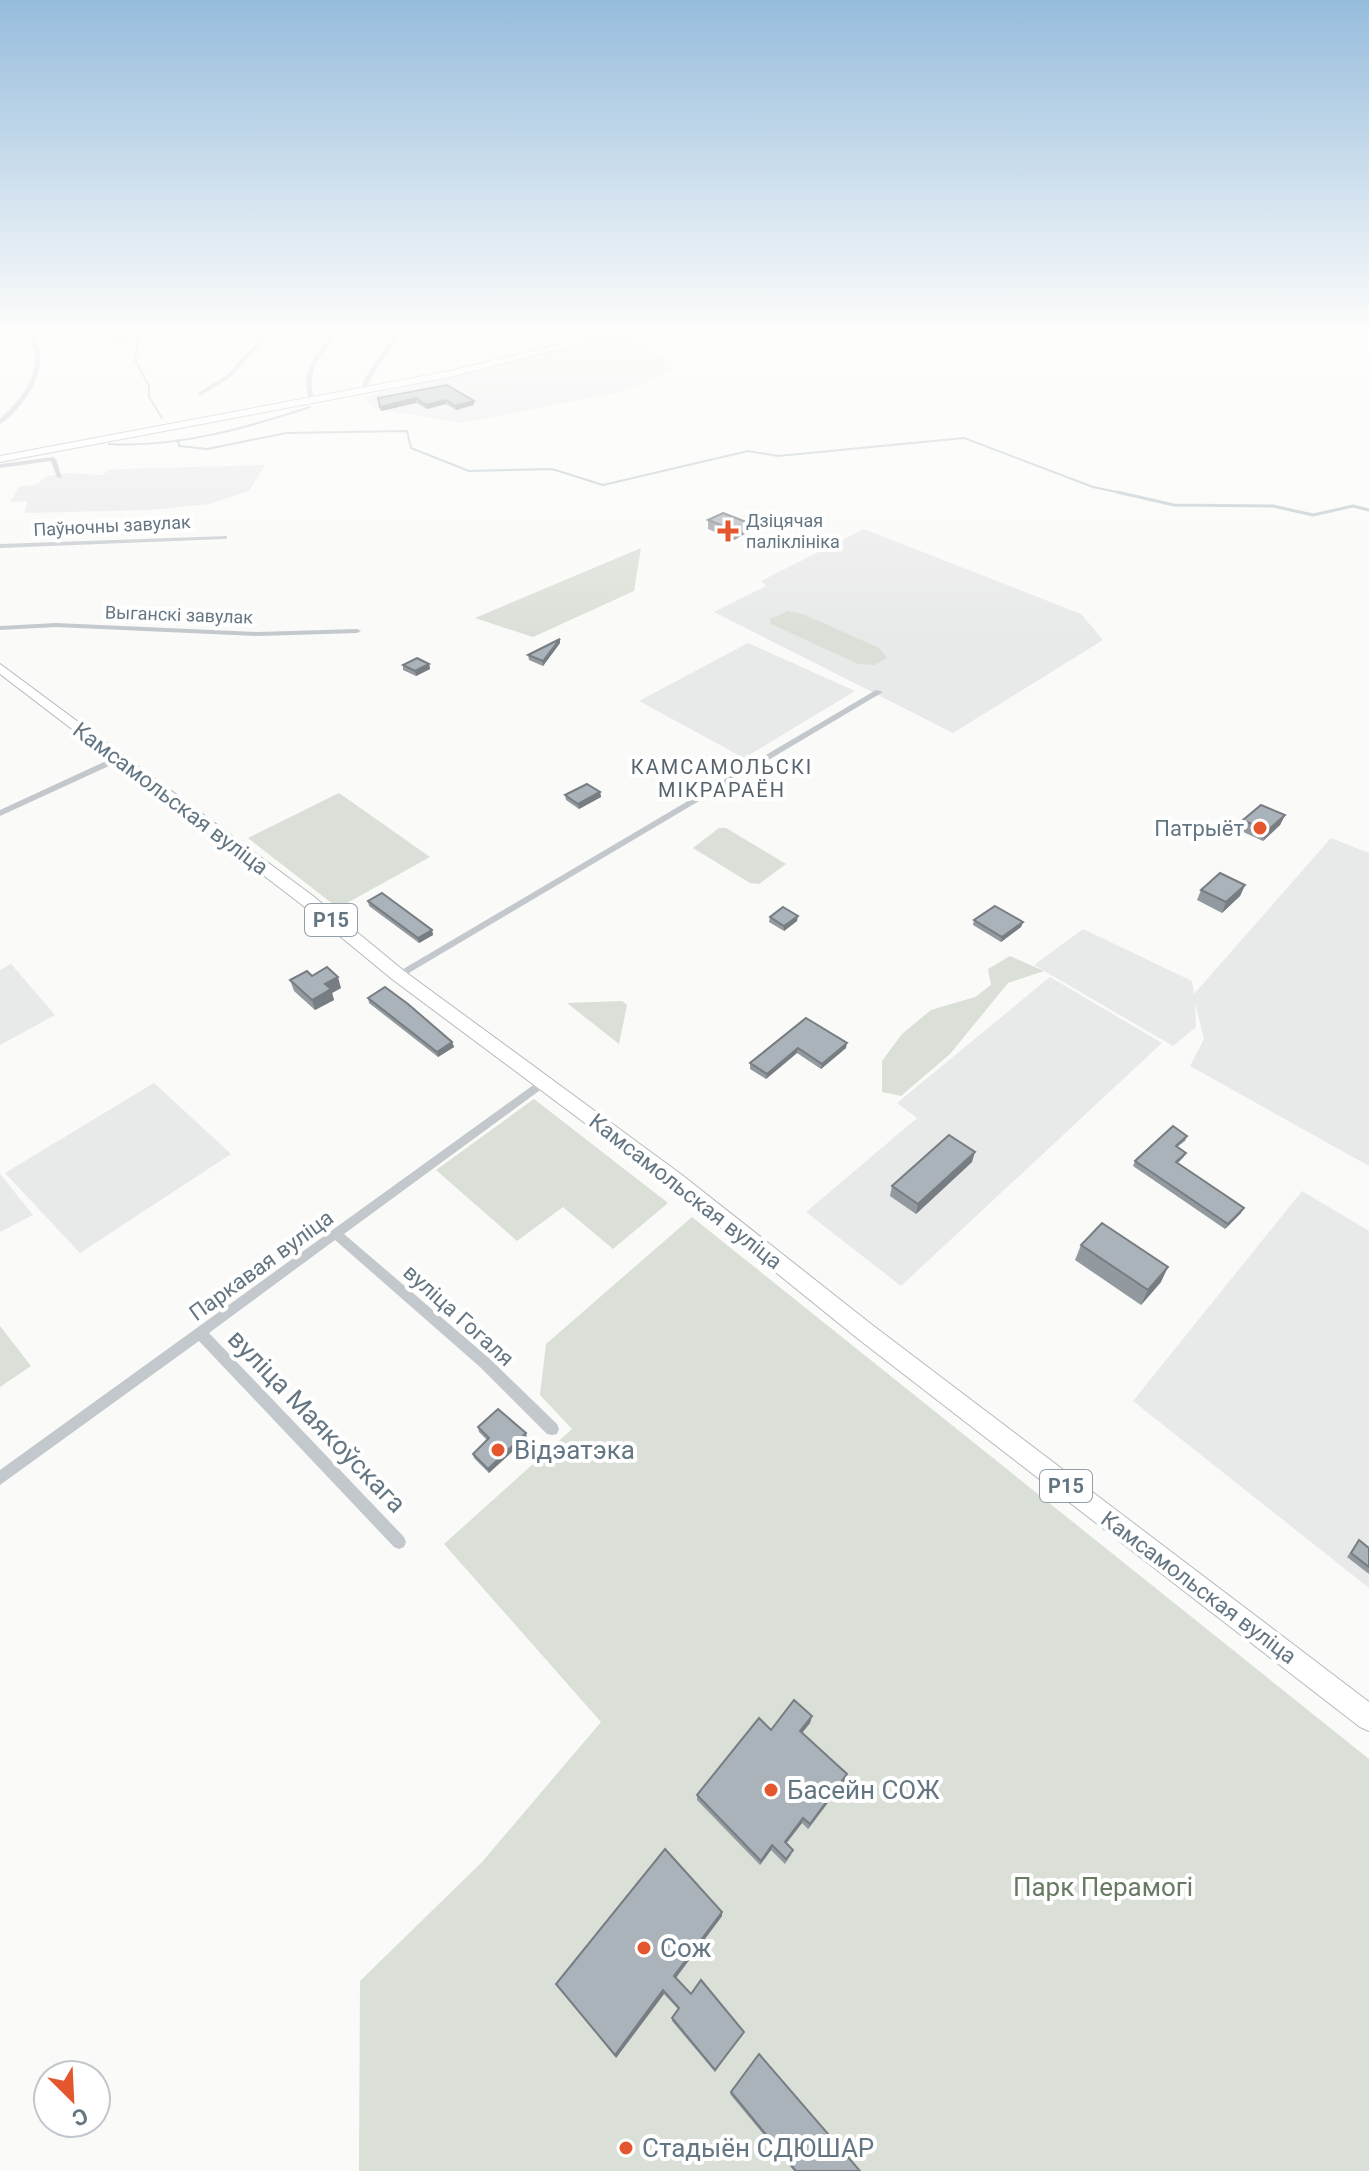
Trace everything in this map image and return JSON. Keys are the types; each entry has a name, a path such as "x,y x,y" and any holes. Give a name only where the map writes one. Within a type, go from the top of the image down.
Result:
{"main road":[{"path":"0,459 141,433"},
{"name":"Камсамольская вуліца","path":"0,668 307,900 398,975 675,1180 864,1331 1369,1718"}],"street":[{"path":"0,466 53,459 60,477"},
{"name":"Паўночны завулак","path":"0,546 225,537"},
{"name":"Выганскі завулак","path":"0,628 56,625 257,634 357,631"},
{"path":"398,975 879,692"},
{"path":"0,813 119,758"},
{"name":"Паркавая вуліца","path":"0,1478 543,1082"},
{"name":"вуліца Гогаля","path":"337,1235 485,1363 552,1429"},
{"name":"вуліца Маякоўскага","path":"200,1333 399,1542"}],"shaded area":[{"path":"265,465 249,491 209,504 150,510 25,513 27,501 10,502 19,486 35,485 48,476 68,473 103,475 108,470 124,469"},
{"path":"864,529 1081,614 1103,640 953,733 714,612 766,586 761,581"},
{"path":"748,643 855,691 744,758 639,701"},
{"path":"1331,838 1369,853 1369,1166 1190,1066 1204,1039 1195,1002 1196,1027 1173,1046 1034,965 1083,929 1192,981 1194,994"},
{"path":"11,964 55,1015 0,1045 0,970"},
{"path":"1050,977 1162,1043 901,1286 806,1212 917,1118 897,1103"},
{"path":"154,1083 231,1154 80,1253 5,1173"},
{"path":"0,1174 33,1215 0,1232"},
{"path":"1302,1191 1369,1231 1369,1588 1133,1401"}],"green space":[{"path":"641,548 634,591 533,637 475,618"},
{"path":"788,611 803,614 879,648 887,658 874,665 858,664 771,624 770,619"},
{"path":"339,793 430,857 338,908 248,838"},
{"path":"719,828 726,828 786,864 759,884 750,883 693,848"},
{"path":"1010,956 1044,971 1008,983 950,1054 901,1096 882,1092 882,1061 902,1034 931,1010 975,997 991,985 988,969"},
{"path":"622,1001 627,1005 619,1044 567,1003"},
{"path":"534,1099 668,1203 613,1249 563,1207 517,1241 436,1170"},
{"name":"Парк Перамогі","path":"692,1217 1369,1759 1369,2171 359,2171 360,1981 482,1862 601,1722 444,1544 572,1429 540,1395 546,1344"},
{"path":"0,1326 31,1366 0,1387"}],"building":[{"path":"723,513 749,523 734,530 708,520"},
{"path":"560,639 543,661 528,655"},
{"path":"417,658 429,664 415,671 403,665"},
{"path":"587,784 600,792 578,804 565,795"},
{"path":"1261,805 1285,815 1267,831 1243,820"},
{"path":"1220,873 1245,885 1226,902 1201,890"},
{"path":"382,893 432,930 418,938 368,901"},
{"path":"995,906 1023,922 1002,937 974,920"},
{"path":"783,907 798,916 784,926 770,917"},
{"path":"327,967 338,977 325,984 331,989 312,1000 290,980 307,971 312,976"},
{"path":"385,987 452,1042 437,1052 368,998"},
{"path":"806,1018 847,1043 822,1064 798,1048 767,1074 750,1063"},
{"path":"1173,1126 1187,1136 1176,1146 1186,1153 1176,1162 1244,1208 1228,1224 1135,1161"},
{"path":"949,1135 975,1152 918,1204 892,1186"},
{"path":"1102,1223 1168,1267 1148,1290 1081,1245"},
{"name":"Відэатэка","path":"498,1409 526,1433 488,1469 473,1454 489,1438 478,1427"},
{"path":"1359,1540 1369,1548 1369,1567 1351,1553"},
{"name":"Басейн СОЖ","path":"794,1700 812,1716 800,1731 847,1774 810,1824 803,1818 785,1842 793,1850 786,1859 772,1845 761,1861 697,1795 759,1718 771,1730"},
{"name":"Сож","path":"665,1849 722,1912 674,1976 691,1994 701,1980 744,2032 715,2070 672,2018 679,2008 663,1990 615,2055 556,1984"},
{"path":"759,2054 860,2171 796,2171 731,2092"}],"waterway":[{"path":"178,441 216,433"},
{"path":"178,441 179,446 207,449 284,433"},
{"path":"408,433 411,448 469,471 552,469 603,485 748,451 778,456 964,438 1093,487 1123,493"},
{"path":"109,444 178,441"},
{"path":"1117,492 1123,493"},
{"path":"1123,493 1174,505 1273,506 1313,515 1353,506 1369,510"}],"place":[{"name":"Дзіцячая паліклініка","path":"728,531"},
{"name":"Патрыёт","path":"1260,828"},
{"name":"Відэатэка","path":"498,1450"},
{"name":"Басейн СОЖ","path":"771,1790"},
{"name":"Сож","path":"644,1948"},
{"name":"Стадыён СДЮШАР","path":"626,2148"}],"district":[{"name":"КАМСАМОЛЬСКІ МІКРАРАЁН","path":"722,778"}]}
